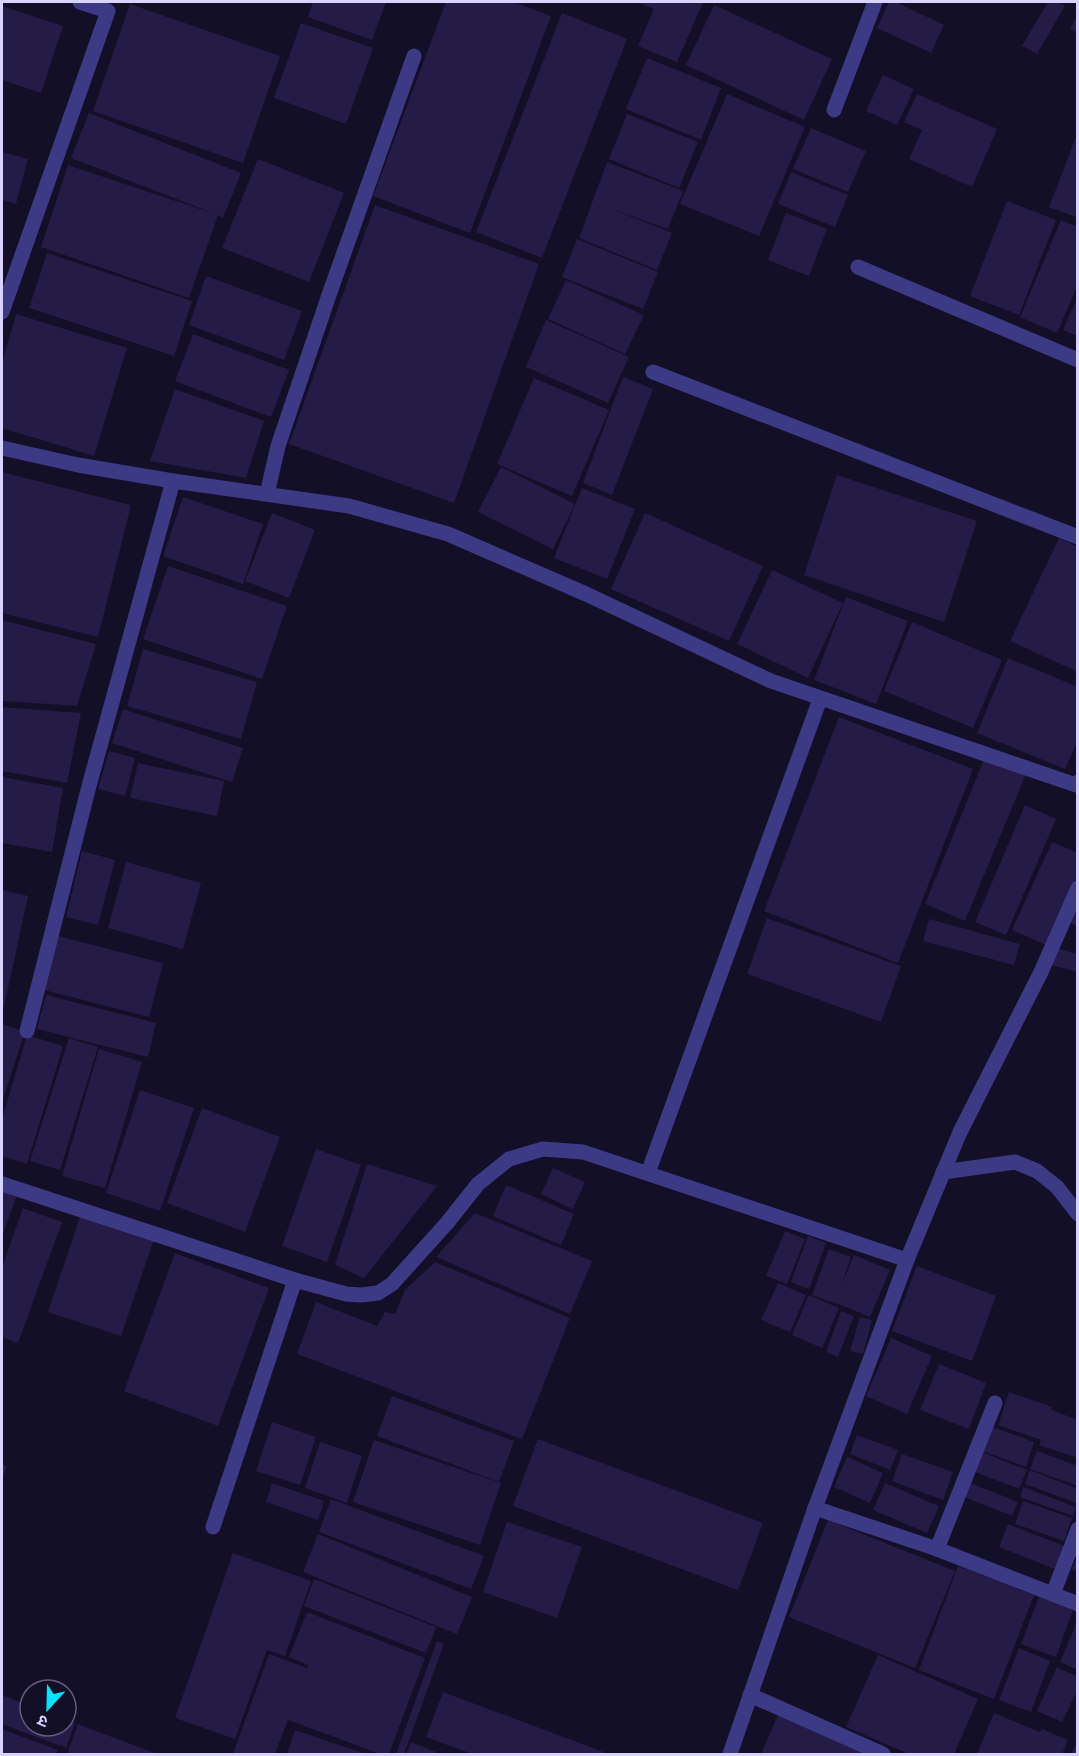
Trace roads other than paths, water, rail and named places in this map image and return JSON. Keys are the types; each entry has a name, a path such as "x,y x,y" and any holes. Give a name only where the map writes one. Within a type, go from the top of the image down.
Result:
{"street":[{"path":"2,312 108,11 80,2"},
{"path":"834,110 875,2"},
{"path":"267,494 282,435 414,56"},
{"path":"858,267 1077,360"},
{"path":"653,372 1077,537"},
{"path":"2,448 78,465 173,481 349,506 448,534 586,594 771,681 1077,784"},
{"path":"27,1031 89,786 173,481"},
{"path":"648,1173 820,699"},
{"path":"730,1755 815,1508 907,1260 960,1132 1041,972 1077,888"},
{"path":"2,1184 295,1280 346,1294 378,1293 392,1284 447,1223 478,1184 509,1159 543,1149 583,1152 907,1260"},
{"path":"944,1173 1015,1162 1037,1171 1057,1187 1077,1214"},
{"path":"213,1527 295,1280"},
{"path":"937,1549 995,1403"},
{"path":"815,1508 937,1549 1077,1604"},
{"path":"1053,1594 1077,1528"},
{"path":"750,1695 883,1755"}]}
